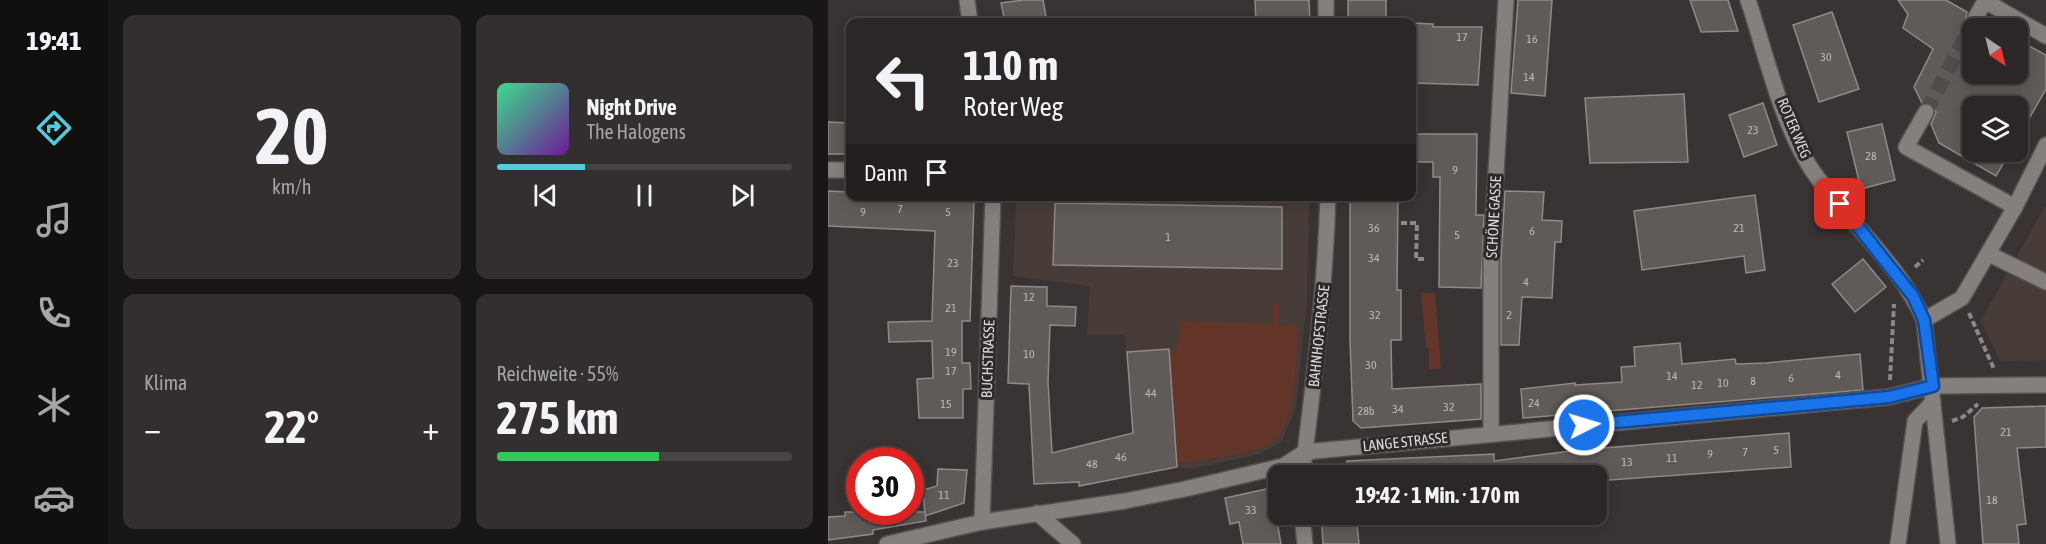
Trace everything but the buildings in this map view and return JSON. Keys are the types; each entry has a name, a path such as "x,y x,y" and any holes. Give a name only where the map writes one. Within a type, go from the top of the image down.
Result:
{"street":[{"path":"966,0 969,18"},
{"path":"1326,0 1326,18"},
{"name":"SCHÖNE GASSE","path":"1491,434 1491,260 1506,0"},
{"name":"ROTER WEG","path":"1748,0 1788,123 1800,148 1815,174 1913,296 1924,320 1948,544"},
{"path":"1976,17 1985,1 2046,36"},
{"path":"1926,112 1906,147 2015,207"},
{"path":"1924,320 1962,298 2015,207 2046,145"},
{"path":"828,170 846,170"},
{"name":"BUCHSTRASSE","path":"982,522 993,201"},
{"name":"BAHNHOFSTRASSE","path":"1303,465 1325,286 1328,201"},
{"path":"1989,254 2046,282"},
{"name":"LANGE STRASSE","path":"887,544 982,522 1125,501 1283,466 1305,452 1889,397 2046,385"},
{"path":"1898,544 1915,421 1933,394"},
{"path":"1037,513 1073,544"},
{"path":"1303,525 1305,544"}],"path":[{"path":"1401,223 1417,223 1416,259 1424,259"},
{"path":"1889,397 1894,301 1901,280"}],"shaded area":[{"path":"1021,201 1309,201 1307,298 1296,407 1282,441 1260,454 1189,469 1177,467 1136,474 1125,335 1087,335 1090,286 1013,276 1016,203"},
{"path":"2046,205 2046,360 2000,361 1981,320"},
{"path":"1421,293 1435,293 1441,369 1429,369 1429,348 1426,347"},
{"path":"1273,302 1279,303 1278,326 1298,325 1294,386 1288,417 1282,430 1275,440 1256,450 1177,463 1169,349 1177,350 1180,325 1187,321 1271,324"}],"tunnel":[{"path":"1926,112 1976,17"}],"route":[{"path":"1584,425 1889,397 1933,386 1924,320 1913,296 1840,204"}]}
